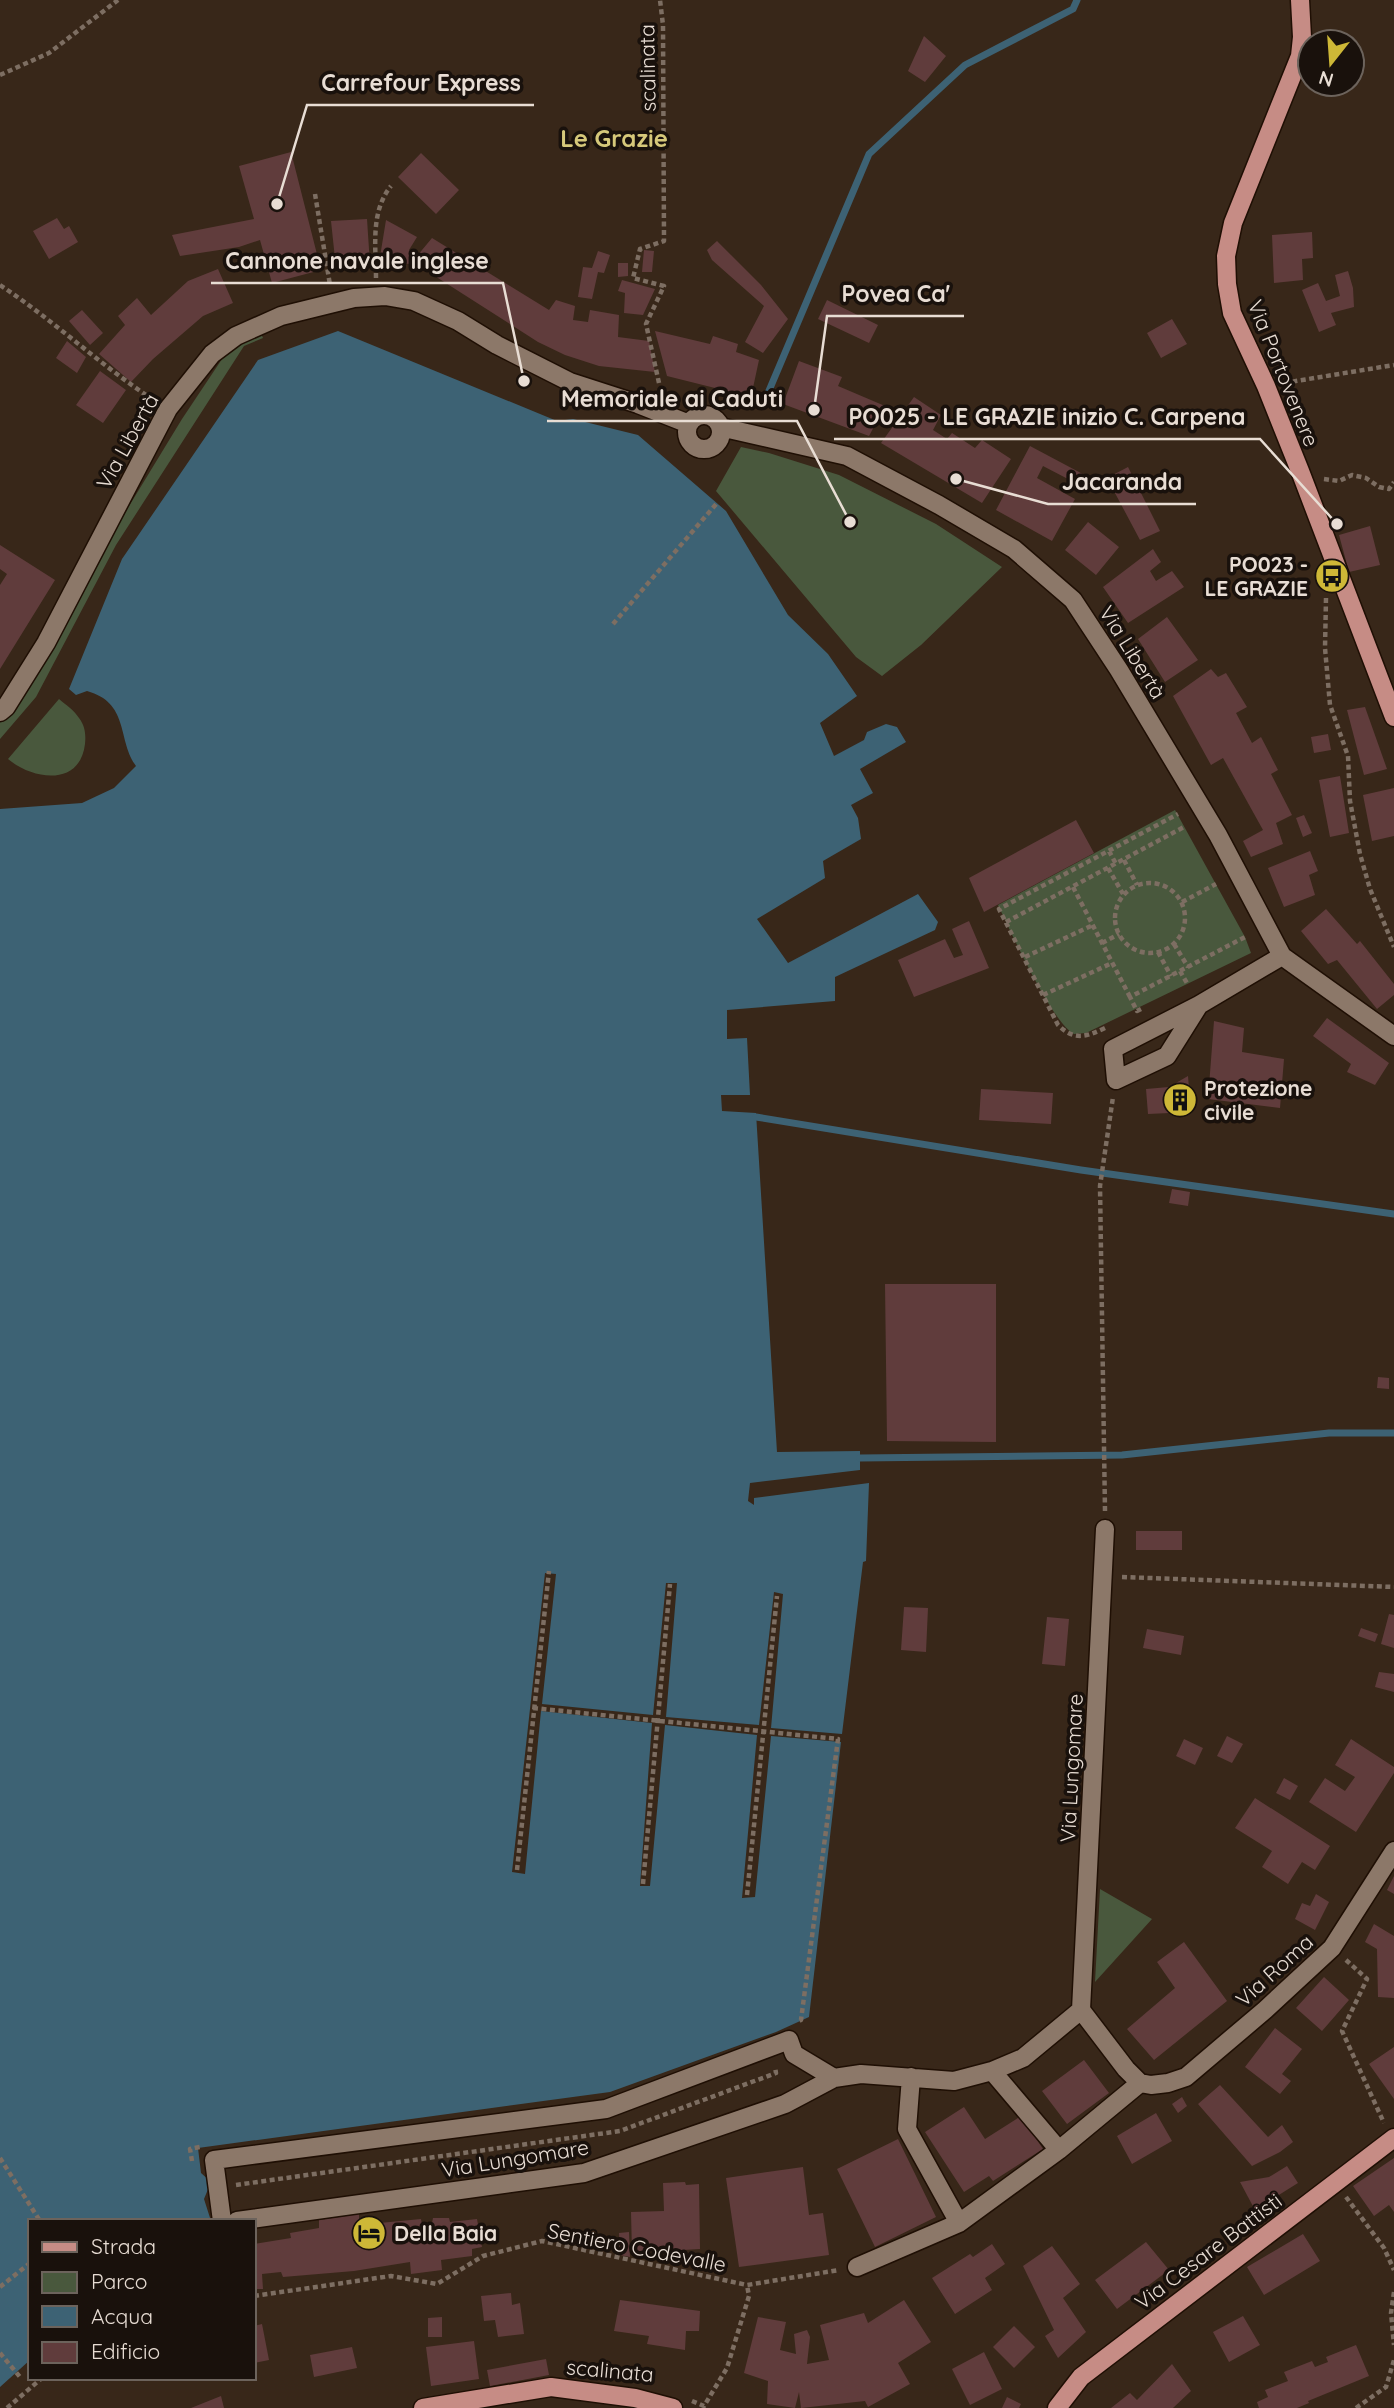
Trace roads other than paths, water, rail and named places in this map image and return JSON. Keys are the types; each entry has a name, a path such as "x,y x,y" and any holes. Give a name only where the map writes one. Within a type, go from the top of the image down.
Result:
{"main road":[{"name":"Via Portovenere","path":"1300,0 1300,56 1233,223 1226,256 1227,284 1232,313 1266,386 1394,716"},
{"name":"Via Cesare Battisti","path":"1057,2408 1081,2377 1393,2139"},
{"path":"423,2408 551,2387 680,2403"}],"street":[{"name":"Via Libertà","path":"0,712 6,707 46,643 167,409 212,354 236,337 281,316 333,303 376,297 414,301 458,321 497,345 569,382 689,424"},
{"path":"704,415 714,418 720,427 717,443 712,447 701,449 691,444 688,439 689,424 693,418 704,415"},
{"name":"Via Libertà","path":"720,427 846,456 939,505 1014,549 1073,600 1119,670 1218,835 1282,956 1394,1036"},
{"path":"1199,1005 1167,1056 1116,1080 1113,1049 1199,1005 1282,956"},
{"name":"Via Lungomare","path":"251,2219 583,2173 785,2104 834,2078 861,2074 954,2081 992,2071 1023,2058 1081,2010 1105,1530"},
{"name":"Via Roma","path":"857,2267 959,2224 1145,2084 1168,2083 1186,2077 1332,1948 1394,1851"},
{"path":"1081,2010 1126,2069 1145,2084"},
{"path":"222,2219 214,2161 606,2109 789,2040 794,2054 834,2078"},
{"path":"992,2071 1059,2150"},
{"path":"911,2077 907,2129 959,2224"}],"water":[{"path":"338,331 557,421 573,419 638,435 726,511 788,615 828,654 857,696 820,723 834,756 864,740 867,732 886,724 897,727 906,742 860,769 873,793 851,805 858,818 861,839 823,861 825,878 757,919 788,963 918,894 938,922 935,930 835,977 835,1001 727,1010 727,1039 747,1038 750,1095 721,1095 722,1111 756,1113 777,1452 860,1451 860,1470 750,1483 748,1501 754,1505 754,1498 869,1483 866,1561 863,1562 842,1734 771,1728 783,1594 774,1592 759,1725 666,1717 677,1583 666,1583 653,1715 542,1704 556,1574 545,1573 512,1872 525,1874 541,1711 652,1723 640,1886 650,1886 665,1725 757,1735 742,1898 755,1897 771,1736 841,1742 809,2017 776,2032 610,2092 198,2148 201,2173 211,2182 204,2199 210,2219 28,2219 28,2362 0,2387 0,809 82,803 114,788 136,766 110,704 87,691 76,695 69,689 122,559 258,360"}],"waterway":[{"path":"768,393 869,154 965,65 1073,9 1077,0"},
{"path":"756,1117 1081,1170 1394,1214"},
{"path":"860,1458 1122,1455 1329,1433 1394,1433"}],"place":[{"name":"Carrefour Express","path":"277,204"},
{"name":"Cannone navale inglese","path":"524,381"},
{"name":"Povea Ca'","path":"814,410"},
{"name":"Jacaranda","path":"956,479"},
{"name":"Memoriale ai Caduti","path":"850,522"},
{"name":"PO025 - LE GRAZIE inizio C. Carpena","path":"1337,524"},
{"name":"PO023 - LE GRAZIE","path":"1332,576"},
{"name":"Protezione civile","path":"1180,1100"},
{"name":"Della Baia","path":"369,2233"}],"district":[{"name":"Le Grazie","path":"614,138"}]}
